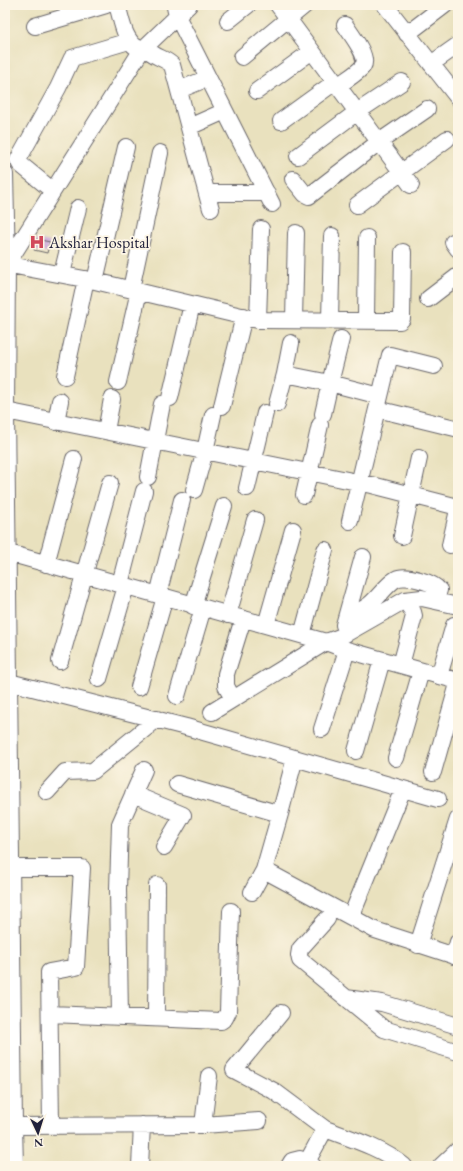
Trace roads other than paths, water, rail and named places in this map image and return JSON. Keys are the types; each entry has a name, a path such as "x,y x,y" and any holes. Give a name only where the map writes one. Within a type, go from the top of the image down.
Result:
{"street":[{"path":"36,26 106,5"},
{"path":"117,5 126,35 129,40 155,57 168,61 172,65 211,209"},
{"path":"228,21 248,5"},
{"path":"278,5 407,178"},
{"path":"242,57 305,5"},
{"path":"385,5 458,98"},
{"path":"407,34 444,5"},
{"path":"6,264 143,49 180,9 208,78 269,199 207,193"},
{"path":"282,122 336,84 362,68 365,63 364,56 345,25"},
{"path":"53,191 20,164 18,160 58,88 72,58 129,40"},
{"path":"431,64 458,45"},
{"path":"257,91 312,51"},
{"path":"179,90 208,78"},
{"path":"298,156 357,112 402,82"},
{"path":"293,179 305,194 309,196 379,142 427,109"},
{"path":"189,127 225,111"},
{"path":"358,205 407,178 447,139"},
{"path":"65,376 126,147"},
{"path":"118,382 160,153"},
{"path":"5,174 6,552 15,1166"},
{"path":"62,274 78,208"},
{"path":"139,687 188,495 205,451 251,318 261,229"},
{"path":"294,320 296,233"},
{"path":"330,320 332,236"},
{"path":"366,320 367,238"},
{"path":"6,264 91,280 251,318 400,321 402,319 403,252"},
{"path":"428,299 458,276"},
{"path":"99,679 123,585 155,441 192,304"},
{"path":"304,495 341,339"},
{"path":"247,488 253,462 271,408 285,374 291,343"},
{"path":"350,521 390,355 434,366"},
{"path":"285,374 330,383 379,402 455,428"},
{"path":"106,431 112,399"},
{"path":"56,422 60,401"},
{"path":"6,411 359,483 458,507"},
{"path":"402,536 419,458"},
{"path":"46,564 74,459"},
{"path":"60,661 110,483"},
{"path":"177,696 224,506"},
{"path":"450,545 458,510"},
{"path":"233,699 226,686 226,674 235,617 255,520"},
{"path":"266,625 293,530"},
{"path":"302,635 325,550"},
{"path":"6,552 198,607 302,635 338,643 382,660 421,670 458,682 432,772"},
{"path":"322,729 338,643 346,620 363,557"},
{"path":"346,620 368,605 395,580 401,577 428,582 437,587 439,590 436,600"},
{"path":"212,712 233,699 338,643 406,600 422,598 458,606"},
{"path":"401,665 414,616 406,600"},
{"path":"440,676 454,625"},
{"path":"356,751 382,660"},
{"path":"396,758 421,670"},
{"path":"9,682 156,719 438,799"},
{"path":"47,792 65,772 93,771 156,719"},
{"path":"252,892 264,870 295,758"},
{"path":"120,1017 118,889 120,824 144,770"},
{"path":"177,784 280,814"},
{"path":"351,916 403,789"},
{"path":"133,794 183,815 164,847"},
{"path":"418,945 458,818"},
{"path":"11,868 82,868 76,967 49,972 51,1125"},
{"path":"264,870 375,930 418,945 457,951"},
{"path":"156,1018 157,885"},
{"path":"50,1014 221,1021 225,1018 228,1012 231,911"},
{"path":"327,919 300,949 300,960 384,1029 458,1052"},
{"path":"346,998 382,1003 458,1026"},
{"path":"280,1013 234,1070 274,1091 325,1129 360,1142 396,1159 404,1166"},
{"path":"204,1125 209,1076"},
{"path":"14,1126 204,1125 259,1121"},
{"path":"140,1166 142,1125"},
{"path":"289,1166 292,1161 300,1159 310,1164 325,1129"},
{"path":"441,1166 458,1150"}],"place":[{"name":"Akshar Hospital","path":"37,242"}]}
